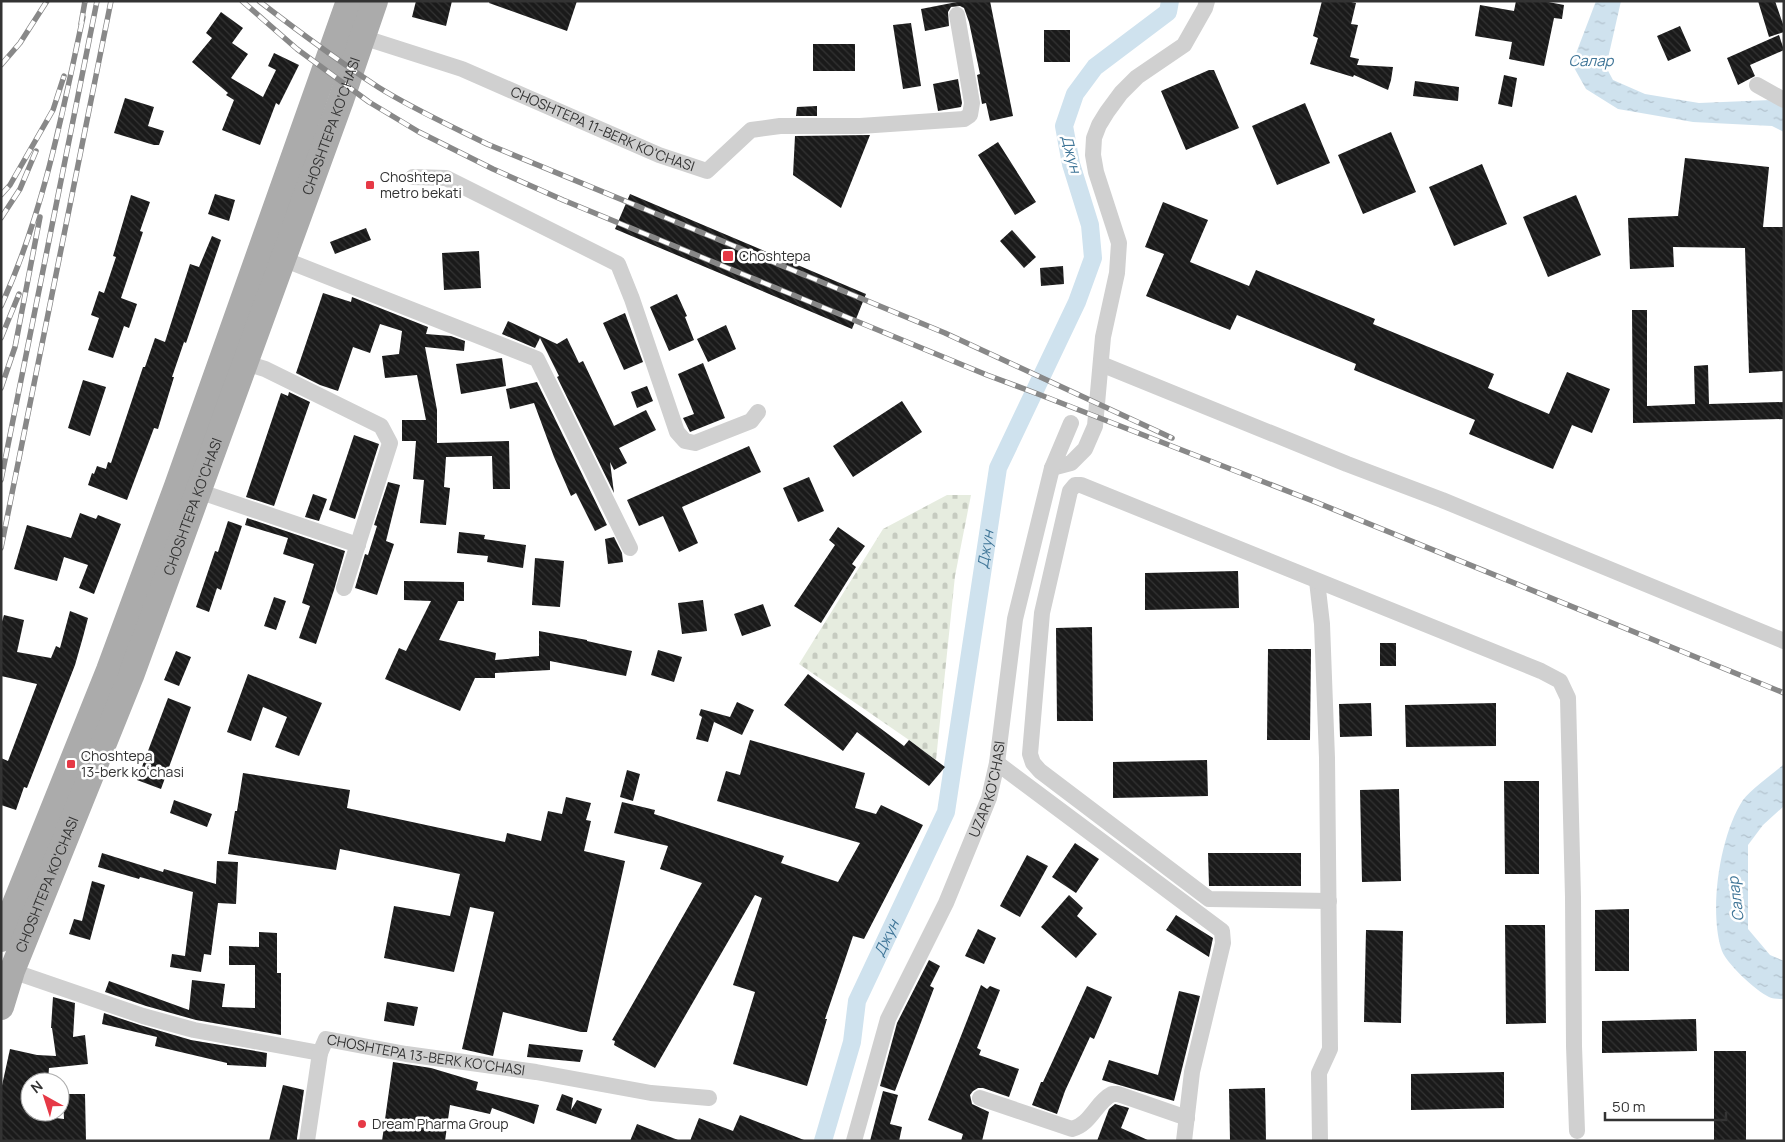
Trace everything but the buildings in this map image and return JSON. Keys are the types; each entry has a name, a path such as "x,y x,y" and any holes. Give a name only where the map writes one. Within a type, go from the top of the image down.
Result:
{"main road":[{"name":"CHOSHTEPA KO'CHASI","path":"1,939 109,670 178,486 349,1"},
{"name":"CHOSHTEPA KO'CHASI","path":"1,1007 12,971 131,676 375,1"}],"street":[{"path":"1056,467 1072,463 1086,449 1096,426 1103,337 1117,273 1119,243 1096,172 1093,156 1094,138 1098,125 1121,94 1137,77 1184,45 1207,1"},
{"name":"CHOSHTEPA 11-BERK KO'CHASI","path":"362,38 462,69 659,155 707,172 751,130 780,126 860,126 964,119 970,115 972,102 957,15"},
{"path":"1757,85 1784,100"},
{"path":"413,177 446,178 618,264 632,299 677,432 685,441 695,443 751,420 758,412"},
{"path":"283,259 537,359 630,548"},
{"path":"245,363 266,369 381,426 390,443 344,588"},
{"path":"1101,364 1347,464 1442,500 1784,641"},
{"name":"UZAR KO'CHASI","path":"854,1141 888,1019 946,903 989,798 997,763 1015,619 1056,467 1071,423"},
{"path":"1056,467 1075,485 1082,485 1541,671 1560,682 1568,698 1573,896 1574,1046 1578,1131"},
{"path":"1075,485 1070,491 1042,614 1030,754 1033,763 1040,771 1209,898 1329,901"},
{"path":"198,491 358,545"},
{"path":"1317,581 1322,624 1327,768 1330,1049 1319,1072 1320,1141"},
{"path":"997,763 1222,931 1224,943 1192,1072 1184,1141"},
{"name":"CHOSHTEPA 13-BERK KO'CHASI","path":"12,971 143,1016 194,1030 320,1053 326,1038 406,1054 536,1072 651,1093 709,1098"},
{"path":"307,1141 320,1053"},
{"path":"980,1098 1072,1129 1080,1126 1112,1094 1118,1094 1187,1118"}],"green space":[{"path":"947,495 971,495 955,576 936,760 799,664 883,529"}],"water":[{"name":"Салар","path":"1596,1 1621,1 1606,67 1613,80 1645,94 1699,103 1771,100 1784,105 1784,132 1772,126 1693,122 1618,109 1586,89 1572,64"},
{"name":"Салар","path":"1784,764 1784,806 1763,825 1748,845 1748,929 1770,955 1784,961 1784,999 1782,999 1772,998 1763,994 1749,983 1728,961 1721,948 1716,913 1719,872 1728,832 1735,815 1743,800"}],"waterway":[{"name":"Джун","path":"823,1141 852,1042 857,1001 946,812 998,468 1077,302 1093,258 1090,225 1071,164 1064,126 1075,94 1095,67 1168,12 1170,1"}],"railway":[{"path":"1,65 20,43 47,1"},
{"path":"81,24 85,1"},
{"path":"1,480 97,1"},
{"path":"1,548 111,1"},
{"path":"242,1 297,49 369,102 419,132 493,169 563,200 987,375 1318,503 1784,693"},
{"path":"259,1 378,87 418,110 487,144 945,333 1172,438"},
{"path":"1,306 29,236 40,200 59,128 83,17"},
{"path":"1,195 10,185 53,110 64,76"},
{"path":"1,218 20,189 36,151"},
{"path":"1,388 15,347 40,217"},
{"path":"1,338 19,294"}],"place":[{"name":"Choshtepa metro bekati","path":"370,185"},
{"name":"Choshtepa","path":"728,256"},
{"name":"Choshtepa 13-berk koʻchasi","path":"71,764"},
{"name":"Dream Pharma Group","path":"362,1124"}]}
